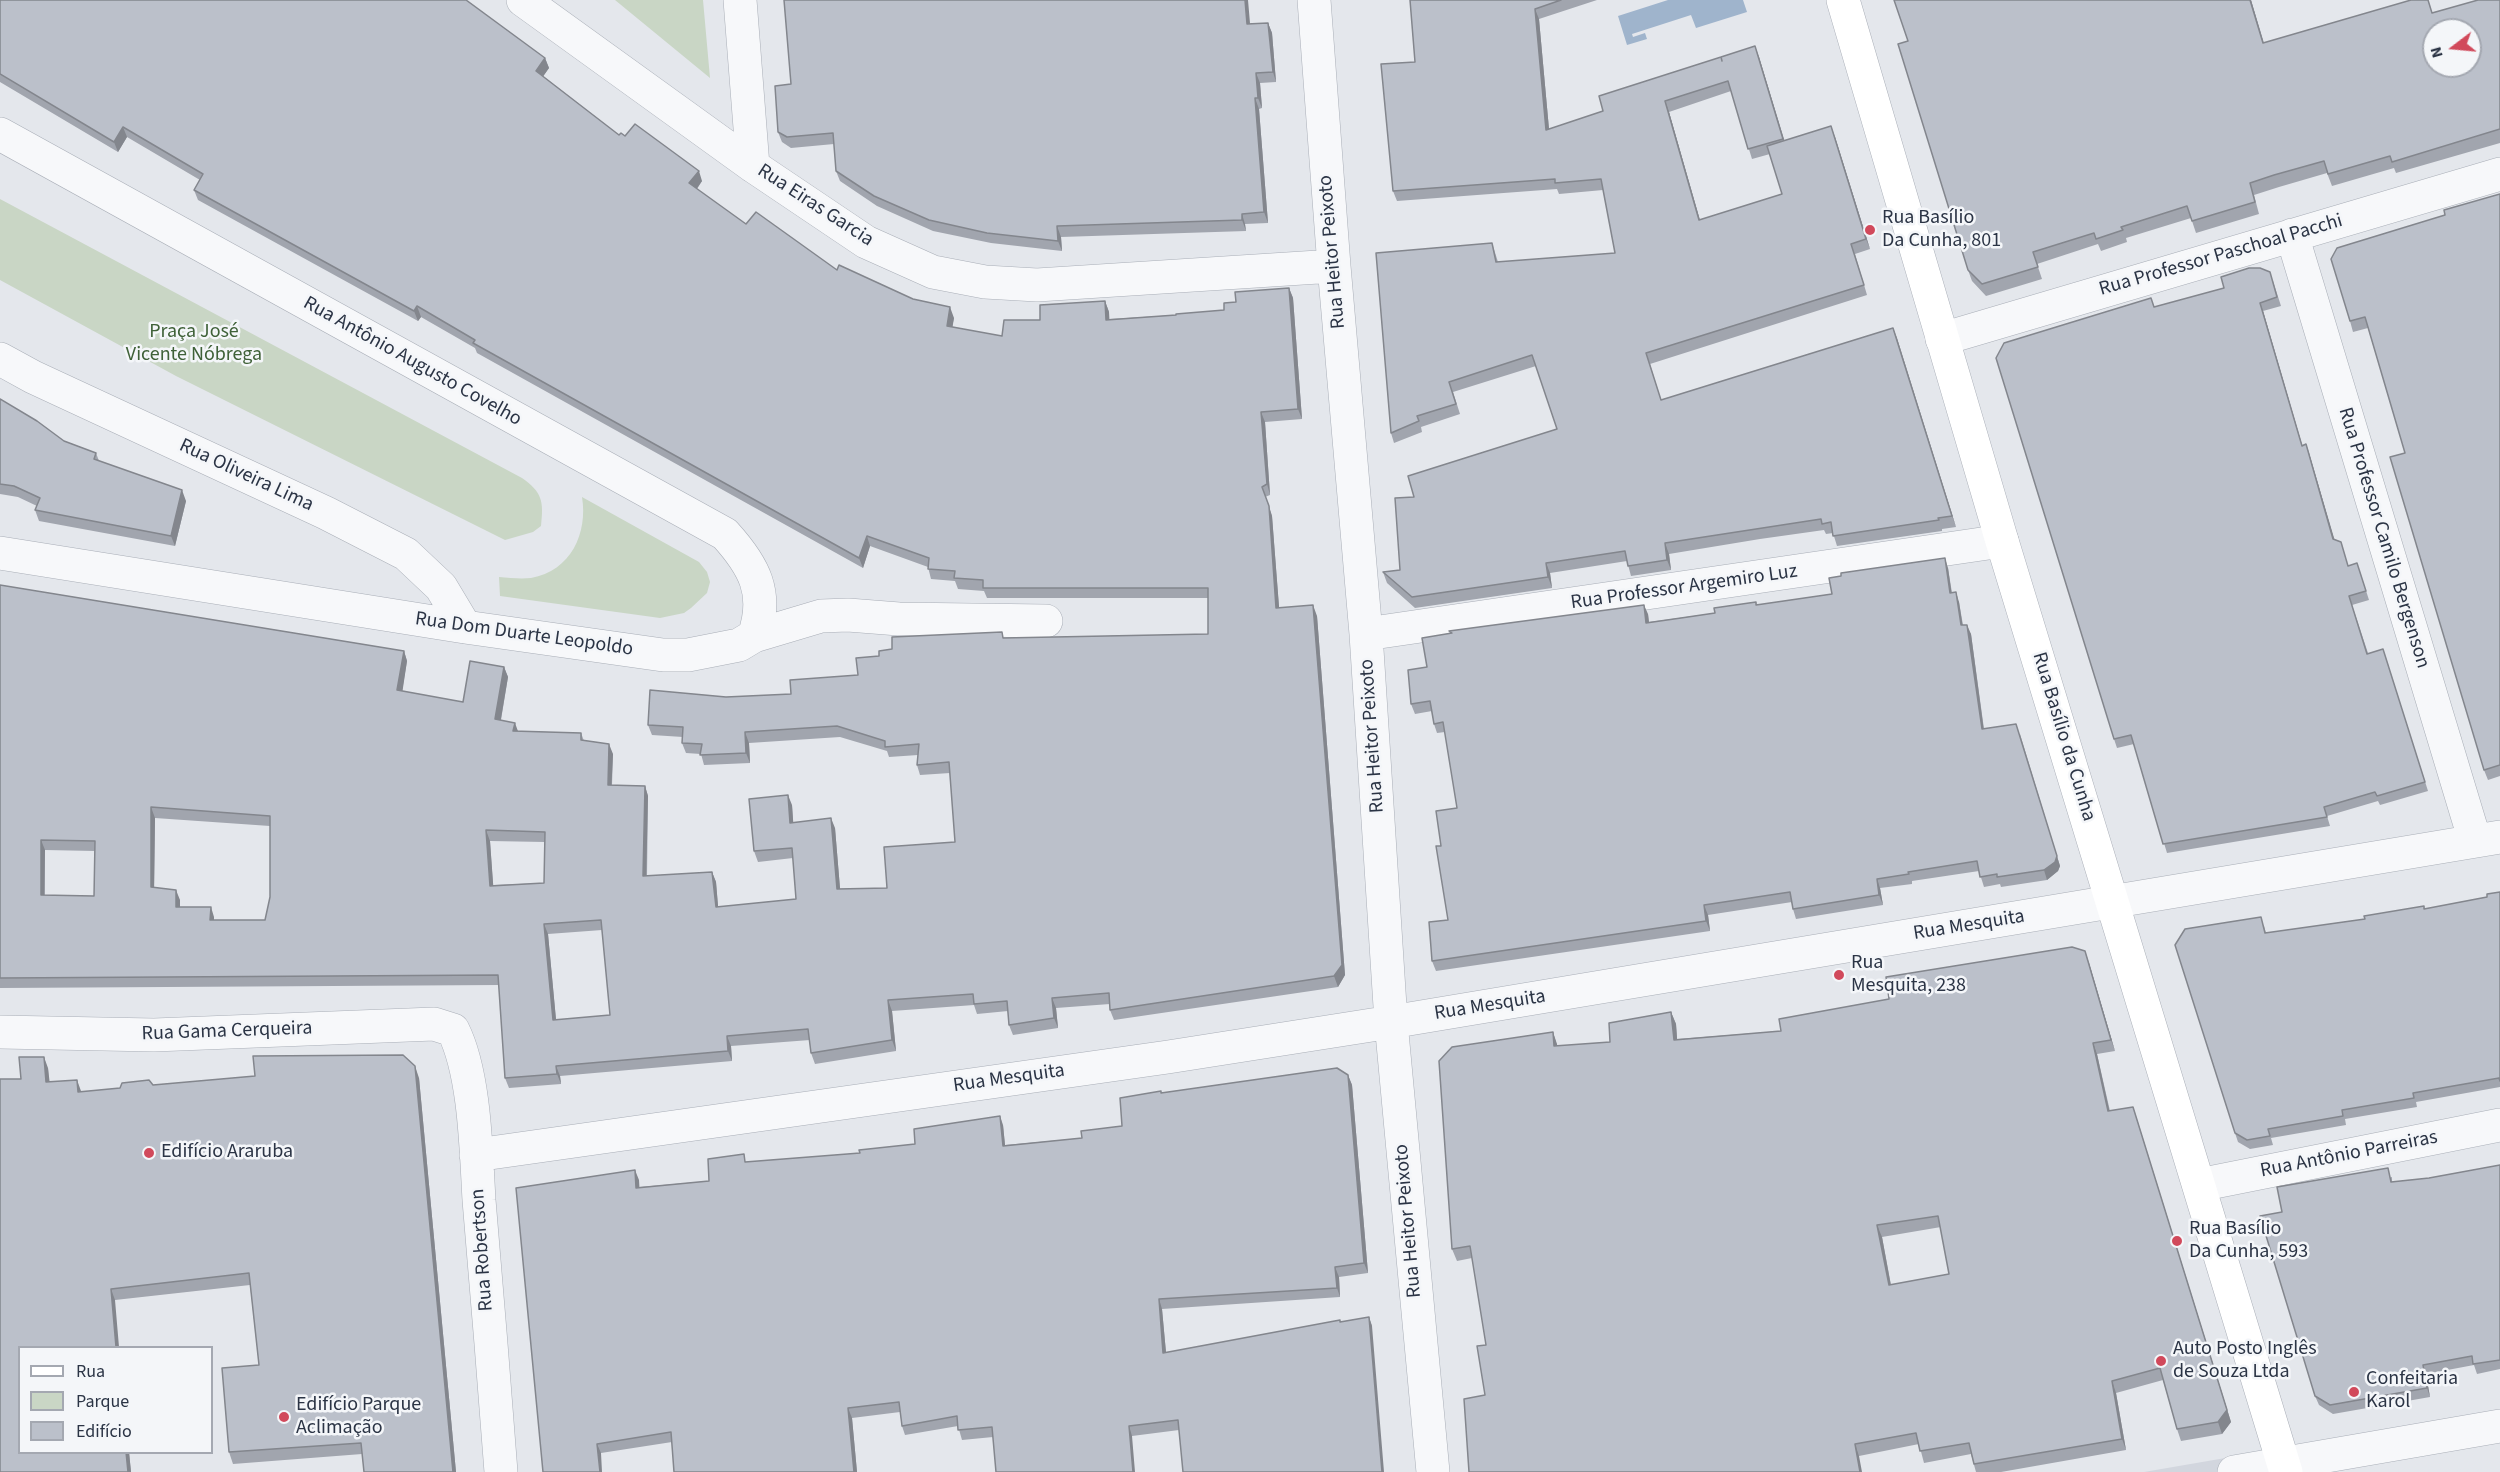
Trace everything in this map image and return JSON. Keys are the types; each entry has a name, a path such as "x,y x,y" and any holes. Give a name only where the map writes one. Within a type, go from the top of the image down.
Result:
{"street":[{"name":"Rua Eiras Garcia","path":"523,0 753,166 866,242 933,272 984,282 1037,285 1334,266"},
{"path":"740,0 753,166"},
{"name":"Rua Heitor Peixoto","path":"1314,0 1334,266 1366,634 1391,1022 1432,1472"},
{"name":"Rua Basílio da Cunha","path":"1843,0 2002,541 2285,1468"},
{"name":"Rua Antônio Augusto Covelho","path":"0,134 725,534 741,552 761,595 760,619 754,636"},
{"name":"Rua Professor Paschoal Pacchi","path":"1942,339 2500,174"},
{"name":"Rua Professor Camilo Bergenson","path":"2292,235 2487,839"},
{"name":"Rua Oliveira Lima","path":"0,359 33,377 326,513 406,554 441,586 465,627"},
{"name":"Rua Professor Argemiro Luz","path":"1366,634 2002,541"},
{"name":"Rua Dom Duarte Leopoldo","path":"0,553 465,627 663,655 688,655 739,645 754,636 821,616 1046,621"},
{"name":"Rua Mesquita","path":"476,1155 1168,1057 1391,1022 2487,839"},
{"name":"Rua Gama Cerqueira","path":"0,1032 154,1035 434,1024 453,1030"},
{"name":"Rua Robertson","path":"453,1030 462,1048 476,1155 501,1472"},
{"name":"Rua Antônio Parreiras","path":"2199,1185 2500,1125"},
{"path":"2234,1472 2285,1468 2500,1426"}],"shaded area":[{"path":"2237,1456 2236,1472 2144,1472"}],"green space":[{"path":"615,0 703,0 710,78"},
{"name":"Praça José Vicente Nóbrega","path":"0,199 522,478 534,488 540,498 541,526 533,532 505,540 176,376 0,280"},
{"path":"582,497 699,562 707,572 710,582 707,593 684,613 660,618 500,596 499,577 531,578 545,574 566,559 579,537 583,511"}],"water":[{"path":"1668,0 1743,0 1747,12 1696,28 1691,15 1632,34 1633,37 1645,33 1647,39 1627,45 1618,16"}],"building":[{"path":"0,0 466,0 545,58 536,71 619,135 621,133 625,136 635,124 699,171 689,183 746,224 756,212 837,270 839,265 913,299 950,307 947,326 1002,336 1004,320 1040,320 1040,305 1105,301 1106,320 1224,310 1224,303 1236,302 1235,292 1289,288 1298,409 1261,412 1267,484 1262,487 1269,506 1276,608 1313,605 1342,965 1334,976 1110,1010 1109,993 1052,998 1054,1018 1009,1025 1007,1001 974,1004 973,994 888,1000 892,1040 811,1053 808,1029 727,1036 728,1051 556,1066 557,1074 505,1078 498,975 0,978 0,585 404,651 397,690 463,702 470,661 504,667 495,719 515,723 513,731 581,733 581,740 609,744 608,785 645,786 643,876 712,872 716,907 796,899 792,848 754,851 749,799 788,795 790,823 831,818 837,889 887,888 884,847 955,842 949,762 917,765 919,744 885,747 885,741 837,726 745,732 746,753 700,755 702,744 682,743 683,727 648,725 650,690 726,697 791,694 790,680 858,675 856,658 879,656 879,651 892,649 892,637 1002,632 1003,638 1208,634 1208,588 983,588 983,580 954,578 955,571 928,569 929,558 867,536 859,558 473,343 475,340 417,306 414,311 194,190 203,174 123,127 114,142 0,74","holes":["151,807 270,816 270,897 265,920 210,920 211,907 176,907 176,890 151,887","486,830 545,832 544,883 490,886","41,840 95,841 94,896 41,895","601,920 610,1015 553,1020 544,924"]},
{"path":"784,0 1245,0 1247,24 1268,23 1273,72 1256,73 1258,98 1255,98 1264,212 1242,214 1242,220 1057,226 1058,241 987,233 929,220 874,196 836,171 833,133 787,137 778,132 775,86 791,84"},
{"path":"1410,0 1561,0 1535,9 1546,130 1603,111 1599,96 1755,46 1783,139 1748,149 1728,81 1665,101 1699,220 1782,194 1767,146 1831,126 1866,239 1851,244 1864,285 1646,353 1661,400 1893,328 1952,516 1833,536 1831,522 1822,524 1821,519 1665,543 1667,560 1628,566 1625,551 1546,563 1548,577 1412,597 1383,572 1400,570 1395,498 1414,497 1408,476 1557,429 1532,355 1449,382 1456,404 1417,416 1419,421 1391,433 1376,253 1492,243 1496,262 1615,253 1601,179 1555,183 1555,179 1393,191 1381,64 1415,62"},
{"path":"1894,0 2250,0 2263,43 2411,0 2428,0 2432,13 2478,0 2500,0 2500,129 2392,162 2390,156 2328,174 2324,161 2274,175 2250,183 2255,202 2192,221 2187,206 2121,227 2123,230 2096,239 2094,233 2033,252 2038,267 1982,284 1968,270 1898,44 1908,41"},
{"path":"2500,194 2500,765 2484,770 2390,457 2405,453 2365,317 2350,321 2331,259 2337,248 2445,215 2444,210"},
{"path":"2249,268 2260,268 2270,272 2277,297 2260,303 2302,446 2306,444 2333,539 2341,542 2348,566 2357,563 2366,591 2349,596 2367,654 2383,649 2425,782 2377,796 2375,792 2324,807 2327,817 2163,844 2131,735 2114,739 1996,358 2004,343 2151,298 2154,307 2224,288 2221,277"},
{"path":"0,399 37,421 64,441 96,453 94,459 182,490 171,536 35,510 40,498 14,486 0,484"},
{"path":"1945,558 1950,593 1956,592 1961,625 1967,625 1982,729 2016,724 2057,856 2055,862 2044,870 1997,877 1997,874 1980,877 1977,861 1877,879 1879,895 1793,909 1790,892 1704,905 1706,921 1432,961 1429,922 1448,920 1436,846 1441,846 1436,811 1457,808 1443,722 1434,724 1430,701 1411,704 1408,670 1427,667 1422,638 1452,633 1449,631 1644,605 1646,623 1715,613 1714,608 1756,602 1756,605 1832,594 1829,578 1841,576 1841,573"},
{"path":"2500,892 2500,1081 2499,1078 2413,1093 2414,1098 2342,1110 2343,1116 2268,1129 2270,1136 2247,1140 2235,1133 2175,945 2185,929 2261,917 2265,933 2365,919 2364,916 2424,906 2424,909 2487,897 2487,894"},
{"path":"2072,947 2085,951 2111,1040 2093,1043 2108,1111 2133,1107 2227,1410 2218,1422 2177,1429 2160,1368 2112,1381 2122,1439 1974,1464 1969,1443 1920,1451 1916,1433 1855,1444 1860,1472 1469,1472 1464,1399 1485,1395 1477,1346 1486,1345 1470,1246 1452,1249 1439,1061 1452,1047 1553,1032 1554,1046 1610,1042 1609,1023 1671,1012 1674,1040 1781,1031 1779,1019 1889,999 1886,977","holes":["1938,1216 1949,1274 1889,1285 1877,1225"]},
{"path":"403,1055 415,1066 453,1472 364,1472 361,1443 229,1452 222,1368 259,1365 249,1273 111,1289 116,1346 18,1346 18,1454 126,1454 128,1472 0,1472 0,1079 21,1079 19,1057 44,1057 46,1082 77,1080 78,1092 120,1088 122,1083 149,1080 153,1085 255,1076 253,1056"},
{"path":"1337,1068 1348,1075 1364,1263 1335,1267 1337,1288 1159,1299 1163,1353 1340,1320 1340,1322 1369,1317 1382,1472 1183,1472 1178,1420 1129,1426 1133,1472 996,1472 992,1427 958,1430 957,1416 902,1426 899,1402 848,1408 854,1472 674,1472 671,1432 597,1444 600,1472 543,1472 516,1188 635,1170 636,1188 709,1181 708,1159 744,1154 745,1162 860,1153 859,1150 915,1144 914,1129 1000,1116 1003,1146 1082,1138 1081,1131 1122,1126 1120,1098"},
{"path":"2500,1165 2500,1360 2473,1364 2472,1356 2423,1365 2427,1388 2330,1405 2315,1396 2260,1216 2282,1212 2277,1187 2388,1168 2391,1182 2429,1178"}],"place":[{"name":"Rua Basílio Da Cunha, 801","path":"1870,230"},
{"name":"Rua Mesquita, 238","path":"1839,975"},
{"name":"Edifício Araruba","path":"149,1153"},
{"name":"Rua Basílio Da Cunha, 593","path":"2177,1241"},
{"name":"Auto Posto Inglês de Souza Ltda","path":"2161,1361"},
{"name":"Confeitaria Karol","path":"2354,1392"},
{"name":"Edifício Parque Aclimação","path":"284,1417"}]}
